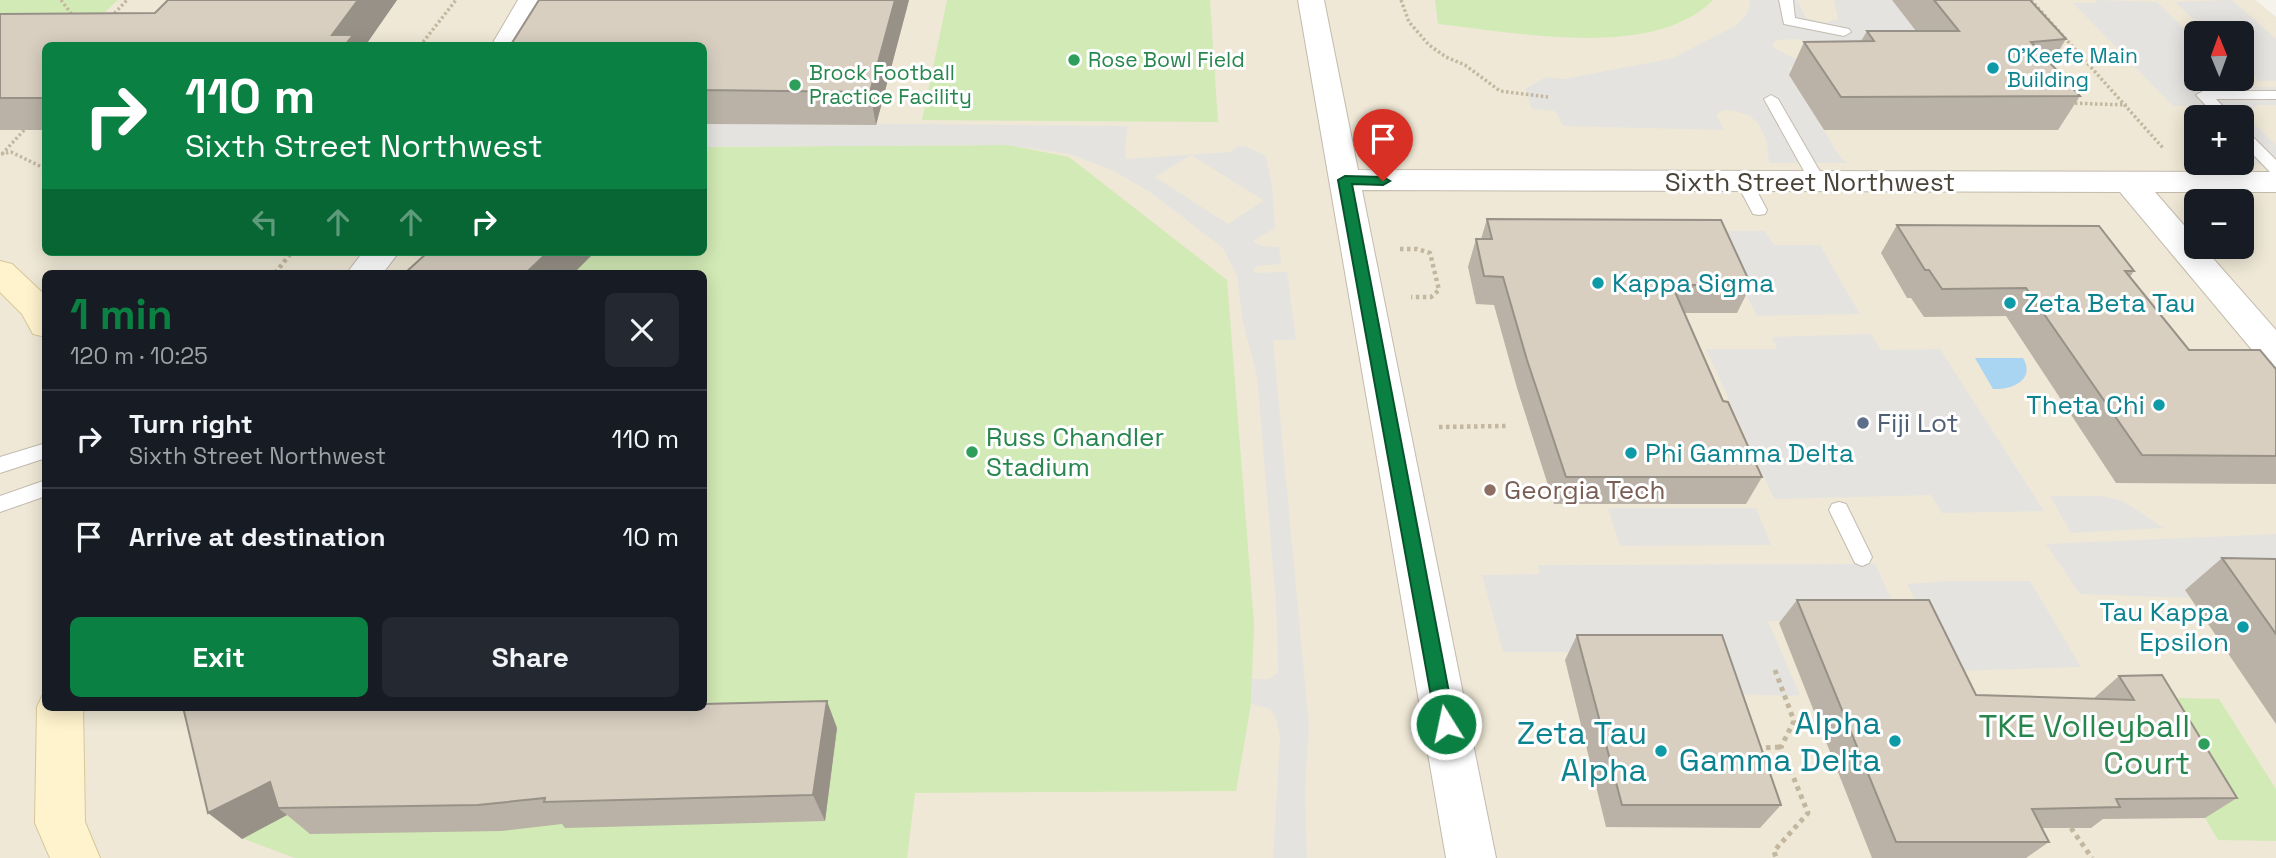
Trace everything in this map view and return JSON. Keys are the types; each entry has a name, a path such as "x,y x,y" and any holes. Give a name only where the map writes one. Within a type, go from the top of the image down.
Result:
{"street":[{"path":"507,42 531,0"},
{"path":"1311,0 1471,858"},
{"name":"Sixth Street Northwest","path":"1345,180 2276,182"},
{"path":"2130,183 2276,354"},
{"path":"367,270 379,256"},
{"path":"0,272 35,306 42,317"},
{"path":"60,711 60,823 75,858"}],"lane":[{"path":"1786,0 1789,21 1844,32"},
{"path":"2213,105 2203,95 2276,95"},
{"path":"1771,99 1818,182"},
{"path":"2254,146 2276,169"},
{"path":"1744,182 1759,210"},
{"path":"0,465 42,451"},
{"path":"0,504 42,489"},
{"path":"1839,510 1862,557"}],"path":[{"path":"61,0 76,21"},
{"path":"104,25 127,0"},
{"path":"423,42 456,0"},
{"path":"1401,0 1409,22 1429,45 1446,57 1465,65 1500,91 1548,97"},
{"path":"2031,0 2170,155"},
{"path":"2067,103 2127,105"},
{"path":"1,154 31,123"},
{"path":"1,154 11,152 42,167"},
{"path":"1400,249 1417,249 1430,253 1439,290 1431,297 1411,297"},
{"path":"277,270 289,256"},
{"path":"1439,427 1506,426"},
{"path":"1775,670 1794,721 1781,747 1808,813 1774,851 1776,858"},
{"path":"1749,748 1781,747"},
{"path":"2071,828 2092,858"}],"shaded area":[{"name":"Georgia Tech","path":"0,0 2256,0 2276,17 2276,858 0,858"},
{"path":"1749,0 1797,0 1806,18 1825,23 1838,19 1834,0 1892,0 1950,74 1796,39 1777,40 1773,44 1774,48 1795,59 1800,67 1789,67 1792,74 1790,75 1838,154 1847,163 1769,163 1767,142 1758,123 1750,116 1735,111 1724,110 1716,114 1724,130 1563,126 1555,111 1532,109 1525,89 1546,77 1565,79 1673,58 1737,25 1746,15 1750,6"},
{"path":"2096,0 2157,2 2184,28 2184,91 2254,91 2254,87 2276,87 2276,105 2258,105 2254,108 2254,105 2173,106 2073,3 2097,3"},
{"path":"2232,0 2276,39 2276,81 2259,81 2254,76 2254,21 2195,21 2175,2"},
{"path":"707,122 1127,126 1125,159 1230,152 1238,146 1245,146 1266,156 1272,186 1275,228 1253,241 1262,246 1279,247 1281,264 1257,266 1253,269 1254,273 1287,272 1296,340 1273,340 1309,727 1305,790 1307,858 1273,858 1280,737 1276,718 1270,709 1251,704 1252,679 1269,679 1278,673 1276,604 1257,376 1243,323 1237,275 1223,248 1150,192 1110,169 1069,154 1008,145 707,147","holes":["1191,155 1263,201 1228,224 1155,177"]},
{"path":"2254,124 2276,145 2276,164 2254,164"},
{"path":"1714,231 1765,231 1774,245 1820,245 1860,314 1757,316"},
{"name":"Fiji Lot","path":"1871,334 1881,350 1940,349 2044,511 1942,513 1931,495 1774,499 1706,349 1777,349 1772,337"},
{"path":"2050,496 2101,496 2123,501 2164,528 2071,533"},
{"path":"1608,508 1756,508 1771,545 1620,546"},
{"path":"2276,534 2276,590 2186,591 2190,598 2080,594 2046,544"},
{"path":"1875,564 1901,620 1768,621 1800,695 1791,696 1733,694 1574,652 1503,652 1482,575 1540,574 1538,565"},
{"path":"2030,581 2081,667 1951,671 1907,584"}],"green space":[{"path":"0,0 118,0 84,31 0,32"},
{"name":"Rose Bowl Field","path":"947,0 1210,0 1218,122 922,120"},
{"path":"1435,0 1713,0 1687,19 1655,31 1620,37 1582,38 1438,24"},
{"name":"Russ Chandler Stadium","path":"1008,145 1069,157 1227,280 1254,624 1251,704 1236,791 915,793 907,858 295,858 239,837 208,711 707,711 707,270 453,270 470,256 707,256 707,147"},
{"name":"TKE Volleyball Court","path":"2134,697 2219,699 2276,789 2276,841 2218,840"}],"water":[{"path":"1975,358 2023,358 2026,366 2024,378 2007,388 1993,389"}],"building":[{"path":"168,0 358,0 332,35 353,35 347,42 42,42 42,98 0,98 0,14 155,13"},
{"name":"Brock Football Practice Facility","path":"539,0 895,0 870,92 707,90 707,42 513,42"},
{"path":"1934,0 2030,0 2066,39 2031,42 2080,96 1841,97 1804,42 1874,41 1867,31 1959,31"},
{"path":"1487,219 1721,220 1751,285 1672,285 1723,401 1728,402 1762,477 1566,477 1503,277 1484,276 1476,239 1492,239"},
{"path":"1897,225 2099,226 2134,271 2125,271 2189,350 2260,350 2276,369 2276,456 2142,455 2026,288 1942,289 1929,270 1925,270"},
{"path":"424,256 544,256 529,270 408,270"},
{"path":"2222,558 2276,559 2276,634"},
{"path":"1797,600 1929,600 1976,695 2134,700 2119,676 2162,675 2237,798 2116,799 2120,807 2032,809 2049,842 1896,842"},
{"name":"Zeta Tau Alpha","path":"1577,635 1722,635 1781,805 1622,805"},
{"path":"827,701 813,795 544,802 545,798 478,805 278,808 270,782 208,813 184,711 707,711 707,704"}],"place":[{"name":"Rose Bowl Field","path":"1074,60"},
{"name":"O'Keefe Main Building","path":"1993,68"},
{"name":"Brock Football Practice Facility","path":"795,85"},
{"name":"Kappa Sigma","path":"1598,283"},
{"name":"Zeta Beta Tau","path":"2010,303"},
{"name":"Theta Chi","path":"2159,405"},
{"name":"Fiji Lot","path":"1863,423"},
{"name":"Russ Chandler Stadium","path":"972,452"},
{"name":"Phi Gamma Delta","path":"1631,453"},
{"name":"Georgia Tech","path":"1490,490"},
{"name":"Tau Kappa Epsilon","path":"2243,627"},
{"name":"Alpha Gamma Delta","path":"1895,741"},
{"name":"TKE Volleyball Court","path":"2204,744"},
{"name":"Zeta Tau Alpha","path":"1661,751"}],"route":[{"path":"1383,181 1345,180 1446,724"}]}
